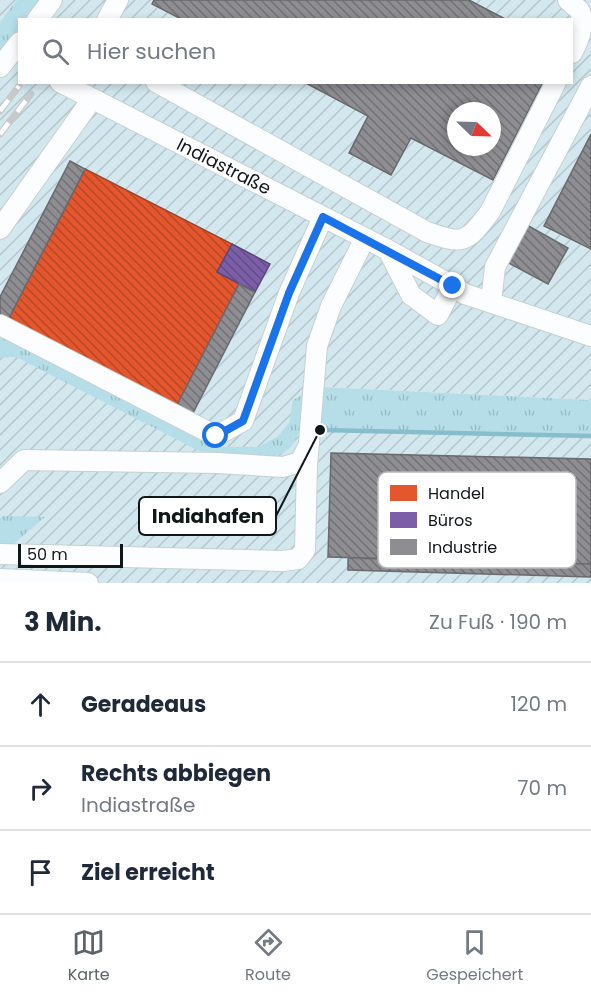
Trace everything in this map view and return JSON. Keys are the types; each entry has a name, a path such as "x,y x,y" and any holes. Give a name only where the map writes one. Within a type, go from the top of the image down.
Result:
{"street":[{"path":"38,18 52,0"},
{"path":"108,18 118,0"},
{"path":"568,0 579,11 582,22 573,51"},
{"name":"Indiastraße","path":"64,84 388,250 465,294 591,336"},
{"path":"160,84 427,232 451,240 463,240 490,212 555,84"},
{"path":"491,302 495,267 591,86"},
{"path":"0,229 92,99"},
{"path":"0,325 216,436 243,421 289,293 323,217"},
{"path":"0,554 283,561 298,559 305,550 308,447 317,346 331,306 365,238"},
{"path":"388,250 411,295 438,315 453,286"},
{"path":"0,483 24,460 283,467 300,462 308,447"},
{"path":"0,579 88,583"}],"shaded area":[{"path":"0,0 591,0 591,400 321,387 321,430 591,435 591,583 0,583"}],"green space":[{"path":"17,0 41,0 27,18 18,18 18,29 0,53 0,22"},
{"path":"0,336 217,447 258,447 277,437 289,423 293,400 302,395 304,423 291,447 282,454 267,459 207,455 20,359 0,358"},
{"path":"321,387 591,400 591,435 320,430"},
{"path":"3,516 45,517 9,548 0,544 0,518"}],"building: Handel":[{"path":"85,169 232,244 217,272 239,284 176,407 8,320"}],"building: Büros":[{"path":"232,244 270,264 255,292 217,272"}],"building: Industrie":[{"path":"154,0 469,0 503,18 179,18 152,4"},
{"path":"308,84 542,84 493,180 411,138 391,175 349,153 368,116"},
{"path":"591,134 591,249 544,226"},
{"path":"70,161 85,169 8,320 0,316 0,297"},
{"path":"525,224 568,248 548,284 505,261"},
{"path":"239,284 255,292 192,415 176,407"},
{"path":"331,453 591,459 591,564 576,564 576,472 378,472 378,558 328,557"},
{"path":"348,558 378,559 378,568 576,568 576,564 591,564 591,577 348,570"}],"waterway":[{"path":"320,430 591,436"}],"railway":[{"path":"0,111 19,86"},
{"path":"0,134 31,94"}],"place":[{"name":"Indiahafen","path":"320,430"}],"route":[{"path":"216,436 243,421 289,293 323,217 453,286"}]}
